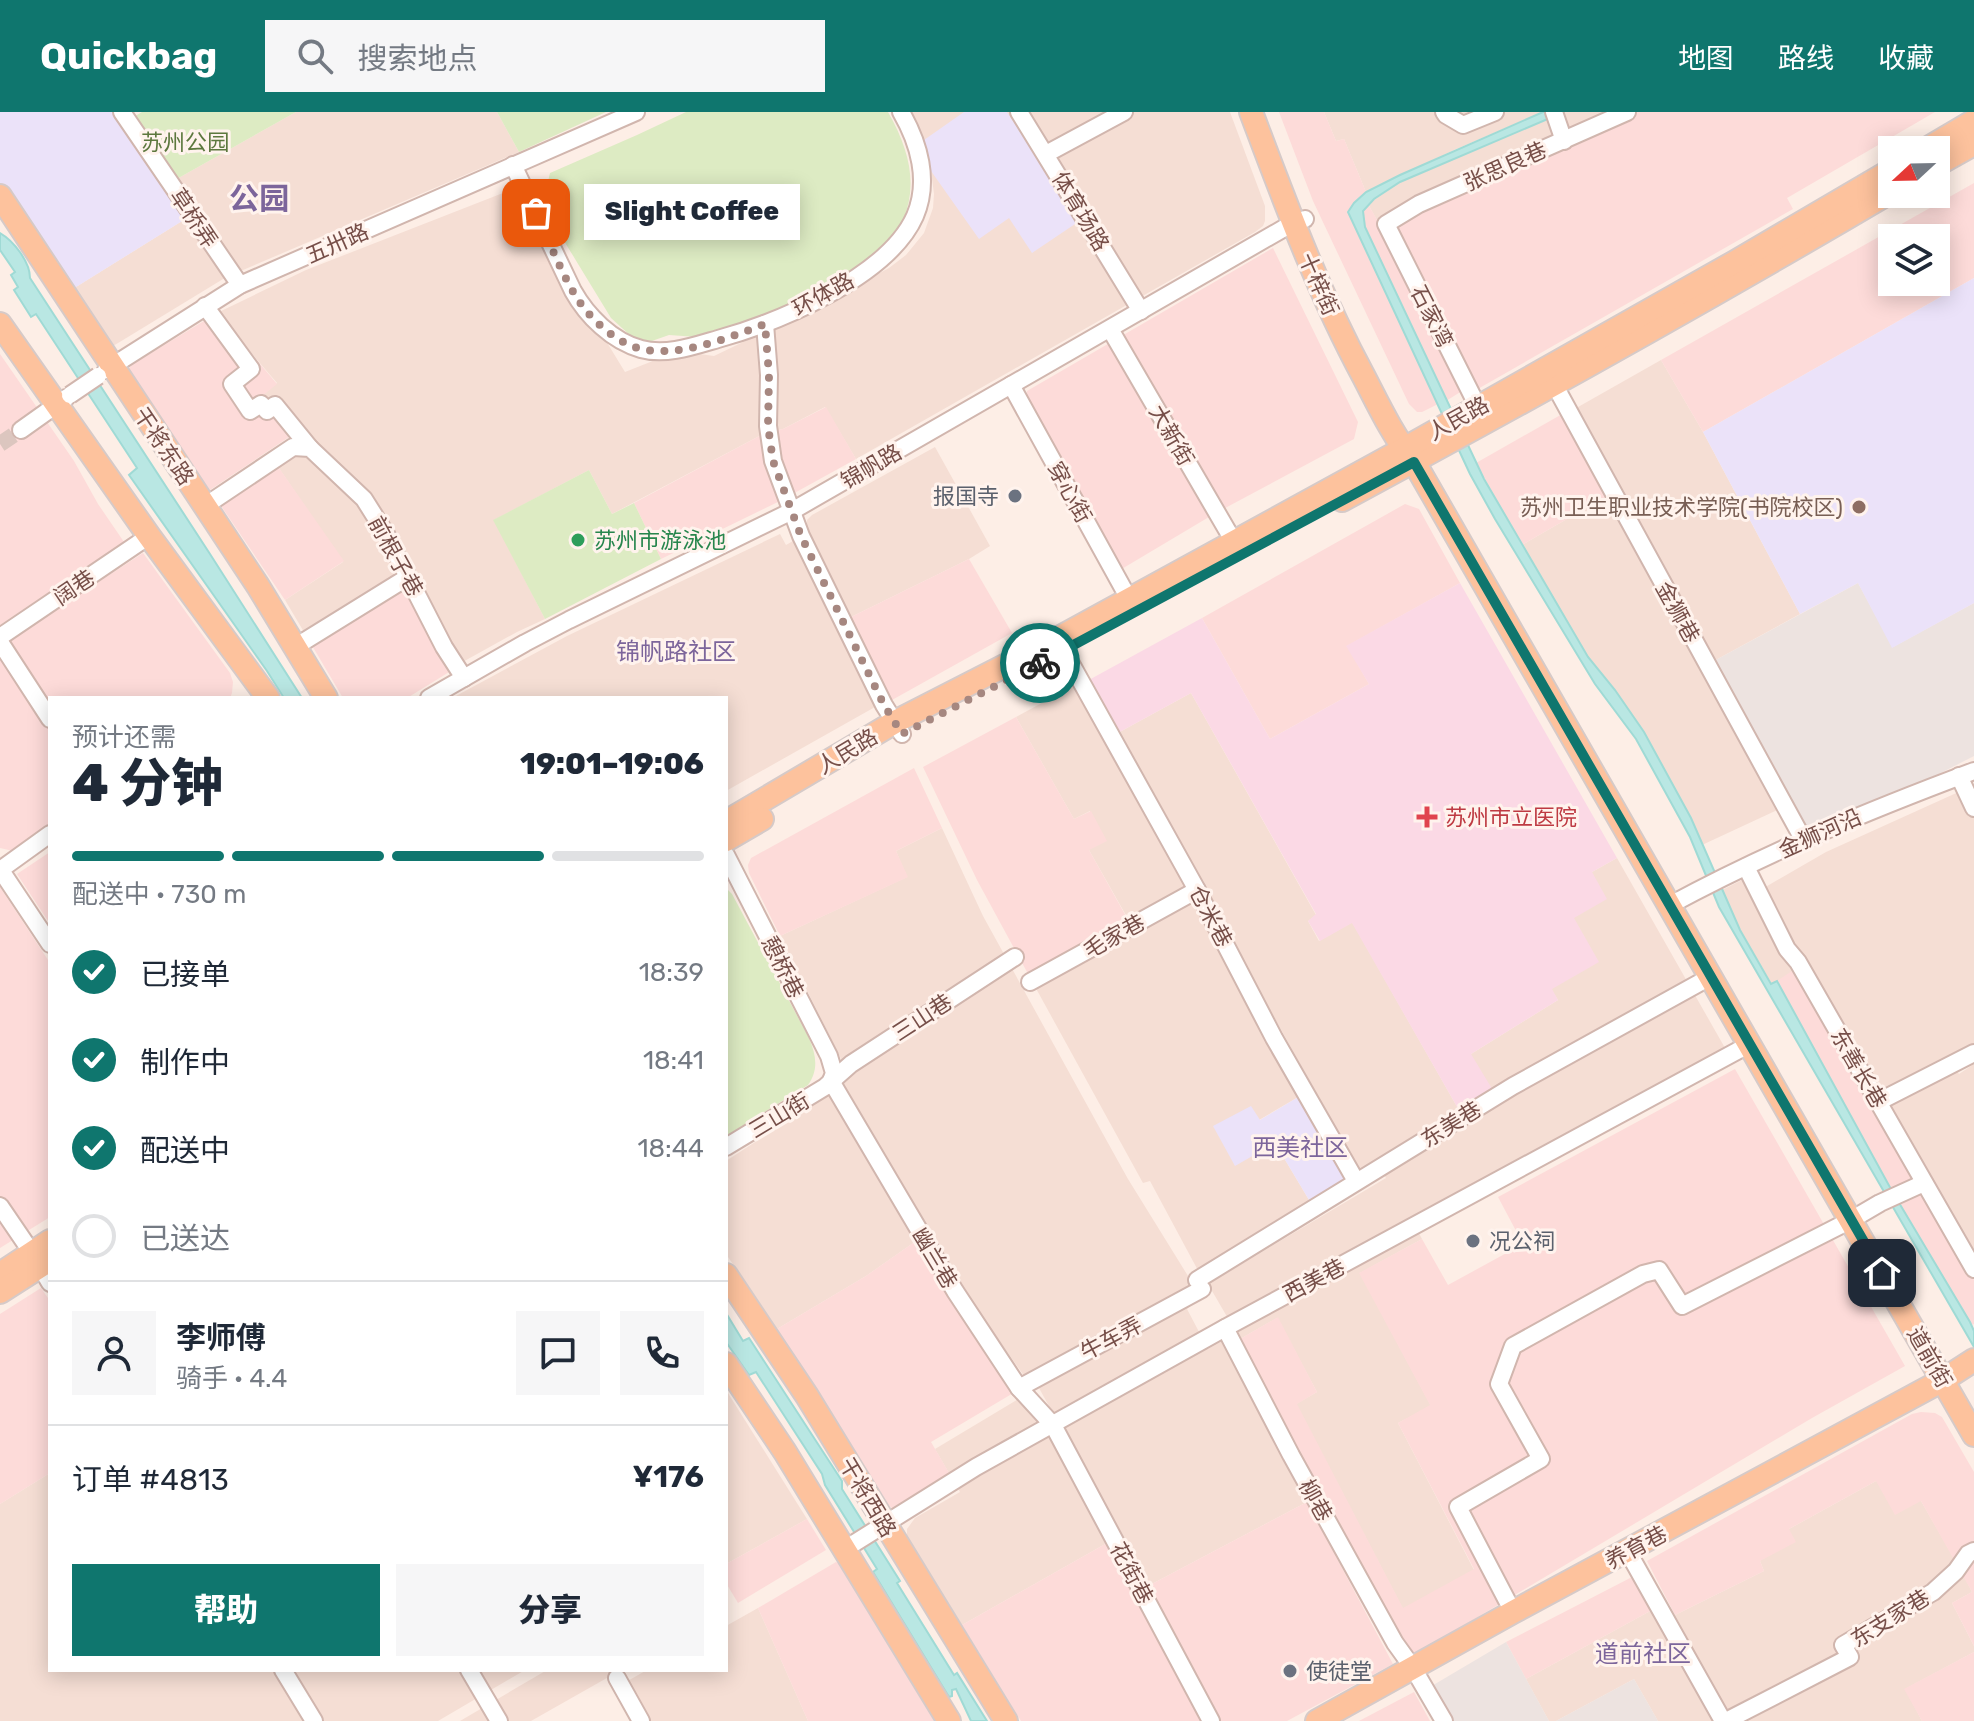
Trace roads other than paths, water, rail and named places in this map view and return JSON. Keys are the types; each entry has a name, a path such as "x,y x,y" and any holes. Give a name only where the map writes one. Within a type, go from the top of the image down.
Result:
{"main road":[{"name":"十梓街","path":"1251,112 1299,221 1349,322 1382,385 1424,447"},
{"name":"十梓街","path":"1264,112 1299,221"},
{"path":"1949,136 1974,121"},
{"path":"1950,157 1974,144"},
{"name":"人民路","path":"728,839 898,728 1064,651 1424,447 1878,178"},
{"name":"干将东路","path":"0,196 105,371 205,506 320,688"},
{"name":"人民路","path":"1475,415 1554,384 1878,199"},
{"path":"0,324 63,400 149,536 263,696"},
{"name":"人民路","path":"728,821 1234,542 1424,447"},
{"name":"道前街","path":"1424,447 1676,902 1961,1368 1974,1407"},
{"name":"道前街","path":"1676,902 1710,977 1750,1044 1864,1212"},
{"path":"0,1274 44,1261"},
{"path":"0,1292 44,1261"},
{"name":"干将西路","path":"728,1278 807,1396 879,1527 1006,1721"},
{"path":"728,1367 849,1546 949,1721"},
{"name":"道前街","path":"1961,1368 1974,1435"},
{"name":"养育巷","path":"1317,1721 1961,1368"}],"street":[{"name":"草桥弄","path":"122,112 240,285"},
{"name":"五卅路","path":"21,430 105,371 240,285 636,112"},
{"name":"环体路","path":"513,165 578,300 594,319 620,339 643,350 672,351 730,336 785,316 849,282 899,241 920,203 922,179 917,147 901,112"},
{"name":"体育场路","path":"1019,112 1141,311"},
{"path":"1046,154 1124,112"},
{"path":"1444,112 1463,125 1495,112"},
{"name":"张思良巷","path":"1386,224 1419,204 1627,112"},
{"path":"1555,115 1564,141"},
{"name":"锦帆路","path":"432,696 569,620 792,511 1299,221"},
{"name":"石家湾","path":"1386,224 1475,415"},
{"name":"前根子巷","path":"205,306 251,369 232,384 250,411 261,404 267,411 275,405 310,448 364,499 464,678"},
{"path":"765,324 769,440 773,461 801,536 898,728"},
{"name":"大新街","path":"1110,329 1234,542"},
{"name":"金狮巷","path":"1554,384 1803,839"},
{"name":"穿心街","path":"1011,385 1129,599"},
{"path":"205,506 293,447 310,448"},
{"name":"阔巷","path":"0,640 149,536"},
{"path":"295,647 408,577"},
{"path":"0,640 48,716"},
{"name":"仓米巷","path":"1064,651 1197,890 1274,1038 1356,1181"},
{"path":"1966,774 1974,808"},
{"name":"金狮河沿","path":"1676,902 1803,839 1966,774"},
{"path":"48,835 0,870 48,941"},
{"name":"憩桥巷","path":"728,859 829,1056 834,1073 831,1081"},
{"name":"东善长巷","path":"1746,867 1787,949 1798,962 1974,1269"},
{"name":"毛家巷","path":"1030,982 1197,890"},
{"name":"三山巷","path":"831,1081 864,1055 1015,957"},
{"name":"东美巷","path":"1199,1285 1356,1181 1513,1086 1710,977"},
{"name":"西美巷","path":"849,1546 976,1467 1225,1328 1750,1044"},
{"path":"1878,1102 1974,1053"},
{"name":"三山街","path":"728,1146 831,1081"},
{"name":"幽兰巷","path":"831,1081 955,1291 1019,1388 1053,1425"},
{"path":"1513,1612 1458,1507 1541,1459 1499,1384 1513,1346 1643,1274 1659,1270 1682,1306 1924,1183"},
{"path":"0,1206 44,1261"},
{"name":"牛车弄","path":"1019,1388 1199,1285"},
{"name":"柳巷","path":"1225,1328 1313,1496 1395,1643 1444,1721"},
{"name":"花街巷","path":"1053,1425 1211,1721"},
{"name":"东支家巷","path":"1724,1721 1850,1657 1843,1645 1933,1592 1974,1551"},
{"path":"1628,1552 1724,1721"},
{"path":"284,1672 314,1721"},
{"path":"470,1672 499,1721"},
{"path":"617,1678 641,1721"}],"water":[{"path":"1543,112 1564,112 1400,182 1374,199 1363,211 1365,227 1484,479 1588,657 1644,732 1691,818 1740,930 1771,984 1777,981 1892,1191 1970,1322 1974,1331 1974,1347 1719,907 1690,837 1636,739 1595,684 1470,474 1348,212 1366,192"},
{"path":"0,233 20,252 30,278 301,696 283,696 129,475 137,468 36,314 31,317 14,290 18,287 11,275 15,272 0,250"},
{"path":"728,1316 743,1341 749,1338 842,1481 842,1489 900,1581 897,1583 954,1675 957,1673 987,1721 971,1721 956,1689 949,1697 873,1572 877,1569 825,1485 822,1474 756,1372 749,1375 728,1345"}],"tunnel":[{"path":"0,444 21,430"}],"place":[{"name":"Slight Coffee","path":"536,213"},
{"name":"报国寺","path":"1015,496"},
{"name":"苏州卫生职业技术学院(书院校区)","path":"1859,507"},
{"name":"苏州市游泳池","path":"578,540"},
{"name":"苏州市立医院","path":"1427,817"},
{"name":"况公祠","path":"1473,1241"},
{"name":"使徒堂","path":"1290,1671"}],"district":[{"name":"公园","path":"259,199"},
{"name":"锦帆路社区","path":"676,652"},
{"name":"西美社区","path":"1300,1148"},
{"name":"道前社区","path":"1643,1654"}],"park label":[{"name":"苏州公园","path":"185,142"}]}
